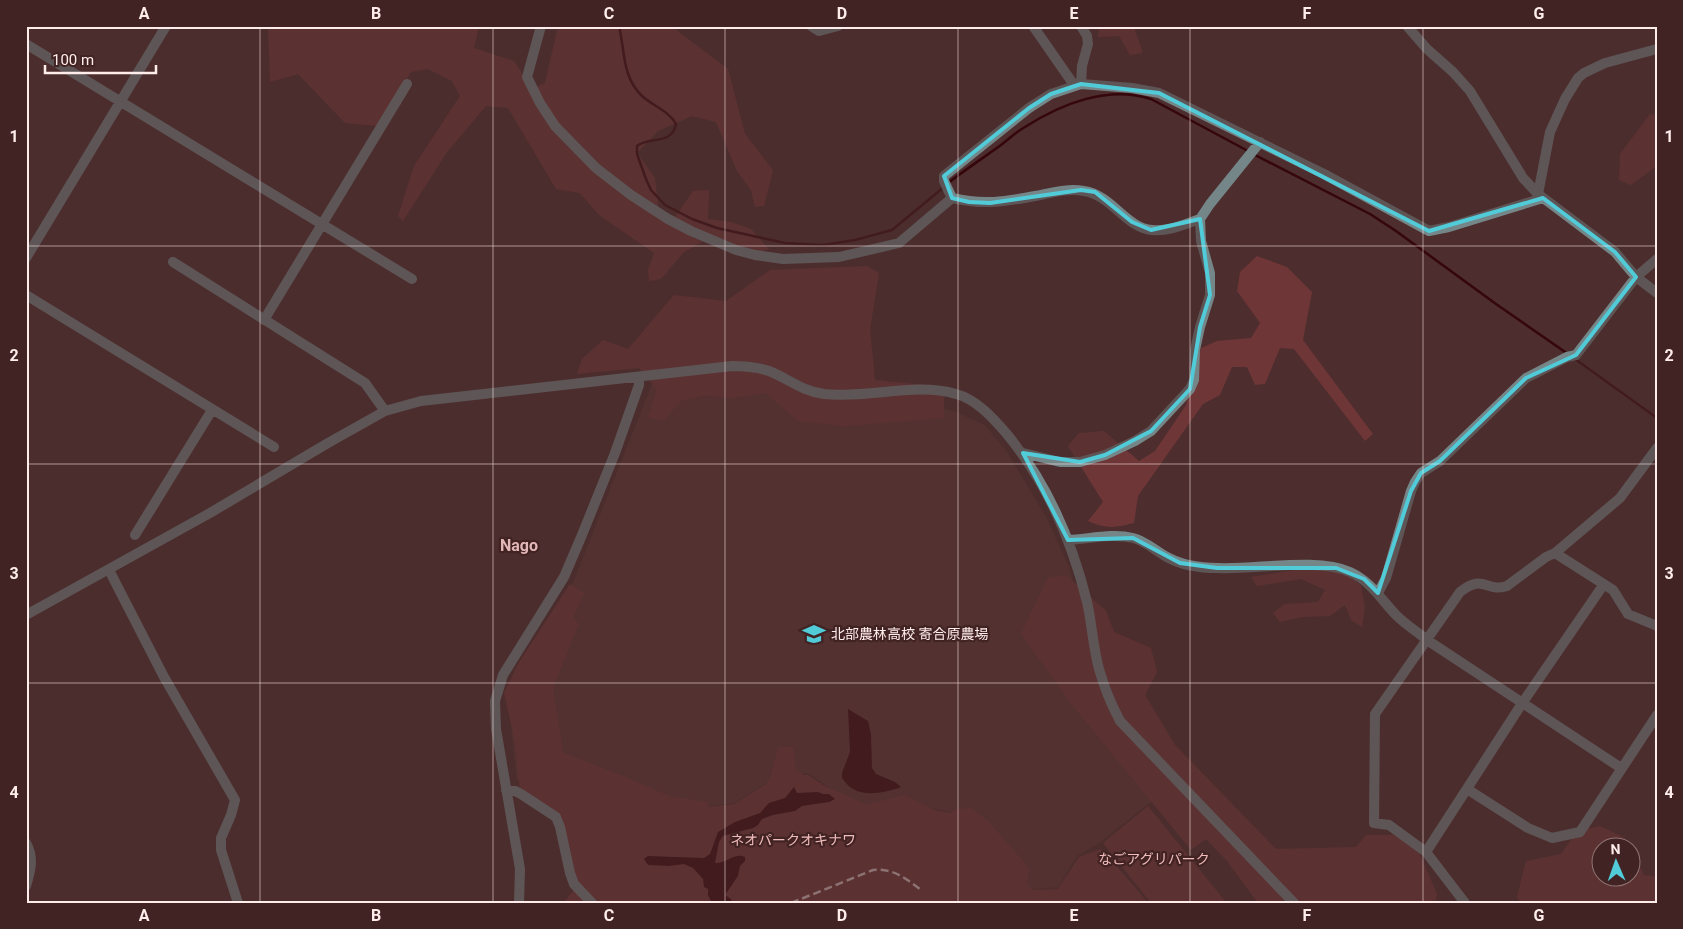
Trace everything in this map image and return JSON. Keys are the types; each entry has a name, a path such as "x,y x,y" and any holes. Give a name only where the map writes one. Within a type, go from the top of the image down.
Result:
{"street":[{"path":"26,258 166,26"},
{"path":"541,26 528,77 540,104 555,126 596,168 631,195 668,219 700,235 736,250 755,255 783,259 839,258 898,244 952,198"},
{"path":"811,26 819,31 838,26"},
{"path":"1034,26 1078,85"},
{"path":"1078,85 1088,44 1087,36 1081,26"},
{"path":"1407,26 1427,49 1453,72 1470,91 1523,178 1541,196 1615,252 1636,277 1657,292"},
{"path":"26,44 412,279"},
{"path":"1541,196 1550,132 1565,99 1578,78 1605,63 1657,49"},
{"path":"264,320 408,84"},
{"path":"952,198 944,181 944,176 1029,108 1052,94 1078,85 1132,88 1159,93 1324,174 1429,230 1449,227 1541,196"},
{"path":"1023,453 1060,462 1080,462 1105,455 1151,431 1190,389 1194,380 1195,350 1210,295 1210,273 1201,241 1200,219 1260,142"},
{"path":"952,198 969,202 990,203 1058,191 1081,190 1095,192 1132,222 1151,230 1169,229 1200,219"},
{"path":"1378,593 1386,578 1411,491 1422,473 1440,461 1526,378 1567,357 1576,355 1636,277 1657,259"},
{"path":"173,262 365,383 385,411"},
{"path":"26,295 274,447"},
{"path":"26,615 31,607 109,570 385,411 421,401 732,366 747,366 767,371 802,388 826,394 849,395 942,391 957,394 972,402 996,421 1023,453 1040,480 1068,540 1080,576 1091,619 1098,667 1108,696 1120,721 1294,903"},
{"path":"519,903 520,869 495,714 498,689 511,660 564,576 616,453 639,385 639,377"},
{"path":"135,536 212,410"},
{"path":"1465,903 1426,852 1389,825 1374,823 1375,714 1460,592 1469,585 1479,583 1502,588 1507,586 1546,557 1555,553 1620,498 1657,448"},
{"path":"1068,540 1113,536 1133,538 1180,563 1217,568 1316,566 1336,568 1349,572 1364,579 1398,617 1427,640 1621,768"},
{"path":"1555,553 1613,590 1628,614 1657,626"},
{"path":"109,570 164,676 235,800 221,838 221,850 238,903"},
{"path":"1426,852 1523,702 1604,584"},
{"path":"1467,789 1528,828 1552,838 1580,832 1657,715"},
{"path":"506,790 522,794 556,816 574,884 592,903"},
{"path":"26,842 31,853 31,869 26,886"}],"highlighted area":[{"path":"1081,84 1159,93 1429,231 1543,198 1615,252 1636,277 1576,355 1526,378 1440,461 1421,473 1411,491 1378,593 1364,579 1336,568 1217,568 1180,563 1133,538 1068,540 1023,453 1080,462 1105,455 1151,431 1190,389 1200,327 1210,295 1200,219 1151,230 1132,222 1095,192 1081,190 990,203 969,202 952,198 944,176 1029,108 1051,94"}],"shaded area":[{"name":"北部農林高校 寄合原農場","path":"672,376 917,404 954,411 984,425 1005,449 1046,517 1069,567 1082,615 1173,784 1099,843 1077,856 1058,887 1023,890 973,816 920,806 885,814 854,804 808,773 774,778 734,803 631,816 550,809 517,780 509,708 564,606 652,384"},
{"path":"848,709 868,721 871,734 872,768 876,774 895,782 901,787 884,792 864,793 852,788 842,778 850,752"},
{"path":"794,787 797,793 818,792 829,794 835,799 829,802 802,806 795,811 773,815 762,819 753,828 723,836 719,842 715,863 737,856 745,857 745,861 740,866 738,876 725,895 731,899 732,903 712,903 708,895 708,889 704,887 703,879 693,868 684,864 669,866 648,865 644,859 648,856 704,858 710,854 718,832 735,822 760,813 769,803 785,798"}],"green space":[{"path":"268,26 479,26 474,48 514,61 532,89 545,83 558,26 671,26 728,69 745,134 773,170 764,206 755,207 751,190 737,171 716,122 692,116 658,131 637,153 655,178 659,213 676,216 693,191 709,190 708,219 731,222 751,229 769,249 755,253 710,237 683,253 661,279 649,281 648,270 654,253 599,215 580,193 556,189 508,108 486,106 447,152 403,221 398,216 414,166 460,96 452,81 428,69 411,72 377,126 345,123 298,74 270,82"},
{"path":"1099,26 1136,26 1134,28 1143,53 1130,55 1119,36 1098,37"},
{"path":"1650,114 1657,115 1655,167 1631,185 1619,180 1620,154"},
{"path":"1257,256 1287,267 1312,292 1303,340 1373,434 1365,441 1294,349 1280,348 1265,384 1255,385 1247,367 1232,367 1220,395 1203,404 1138,496 1134,523 1111,527 1088,521 1103,502 1068,446 1079,433 1104,431 1139,461 1155,451 1186,405 1201,348 1217,341 1251,338 1260,323 1237,291 1240,272"},
{"path":"867,266 879,273 870,329 875,380 944,387 944,418 845,426 798,421 766,393 731,398 706,395 681,401 663,421 648,417 657,389 639,368 577,374 582,359 603,340 628,349 674,295 726,301 770,270"},
{"path":"1306,568 1347,573 1361,586 1365,607 1362,627 1351,620 1345,605 1330,616 1302,617 1280,622 1273,613 1285,604 1318,602 1325,590 1301,579 1257,586 1251,577"},
{"path":"1067,576 1106,611 1114,632 1151,648 1157,672 1145,695 1175,745 1276,849 1356,847 1366,835 1394,835 1417,848 1437,894 1435,903 1258,903 1227,861 1206,839 1191,850 1073,706 1021,634 1048,577"},
{"name":"ネオパークオキナワ","path":"570,584 584,593 573,618 579,624 553,688 563,753 669,796 707,802 709,807 734,804 766,784 771,775 778,747 793,747 796,770 823,785 867,805 904,795 934,810 950,813 957,809 971,808 988,821 1029,868 1027,885 1033,890 1058,889 1079,857 1101,849 1148,903 563,903 574,890 561,817 520,790 515,741 504,693 518,664"},
{"name":"なごアグリパーク","path":"1148,806 1226,903 1151,903 1103,843"},
{"path":"1600,826 1621,836 1590,836 1590,886 1640,886 1640,867 1644,875 1657,877 1657,903 1520,903 1517,897 1526,861 1561,854 1577,831"}],"waterway":[{"path":"619,26 625,63 631,81 646,100 665,112 676,124 674,131 665,138 647,141 637,146 637,154 646,179 651,190 665,205 692,219 717,228 785,243 823,245 855,240 892,230 944,187"},
{"path":"948,183 1019,131 1054,111 1085,99 1118,94 1135,95 1151,99 1248,151"},
{"path":"1253,154 1370,214 1568,354"},
{"path":"1575,359 1657,418"}],"railway":[{"path":"791,903 873,870 893,872 920,889"}],"place":[{"name":"北部農林高校 寄合原農場","path":"814,634"}],"district":[{"name":"Nago","path":"519,545"}]}
